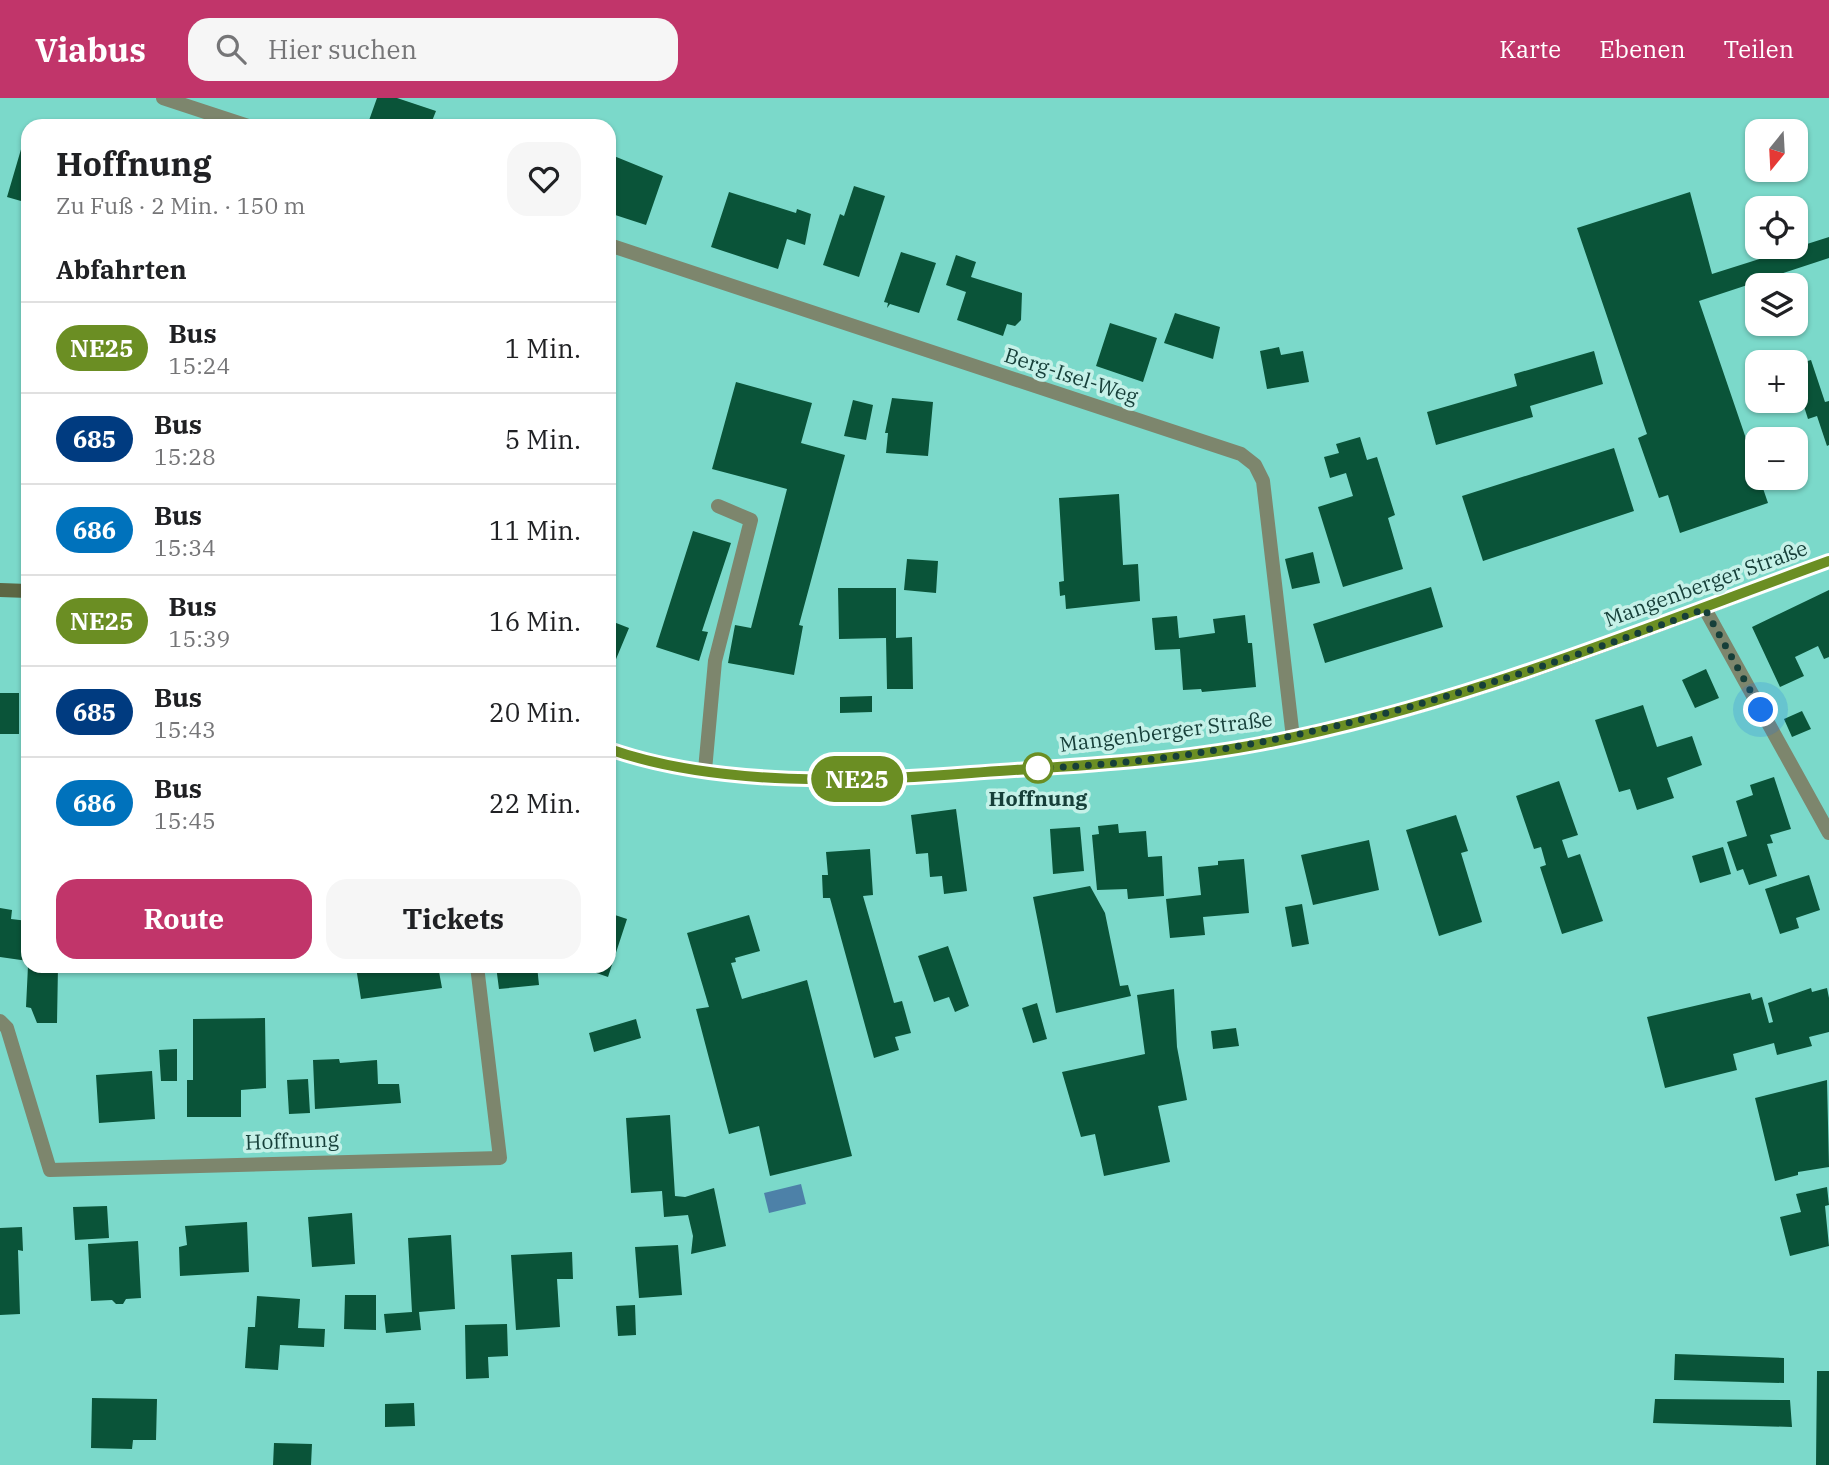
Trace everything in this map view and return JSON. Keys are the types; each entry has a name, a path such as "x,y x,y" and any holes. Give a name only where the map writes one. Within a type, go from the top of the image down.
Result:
{"main road":[{"name":"Mangenberger Straße","path":"616,751 724,774 882,780 1187,755 1293,738 1453,694 1705,609 1829,561"},
{"path":"0,590 21,592"}],"lane":[{"path":"163,98 227,119"},
{"name":"Berg-Isel-Weg","path":"616,247 1241,454 1255,465 1263,481 1293,738"},
{"path":"705,771 715,661 751,520 718,506"},
{"path":"1705,609 1829,833"},
{"name":"Hoffnung","path":"0,1021 7,1028 50,1170 499,1158 478,973"}],"water":[{"path":"801,1184 806,1204 769,1213 764,1193"}],"building":[{"path":"377,98 397,98 436,111 433,119 370,119"},
{"path":"21,149 21,201 7,197"},
{"path":"616,157 663,176 646,225 616,215"},
{"path":"854,186 885,196 859,277 823,265 840,214 844,216"},
{"path":"729,192 796,213 797,209 811,214 805,245 787,239 778,269 711,247"},
{"path":"1690,192 1712,274 1759,259 1808,259 1808,244 1829,237 1829,258 1784,273 1745,273 1745,286 1699,301 1745,436 1745,490 1764,490 1768,503 1680,533 1668,495 1659,498 1638,438 1647,434 1577,228"},
{"path":"901,252 936,263 919,313 890,304 887,308 888,303 884,302"},
{"path":"956,255 976,262 971,277 1022,293 1021,320 1015,326 1007,324 1003,336 957,320 966,292 946,285"},
{"path":"1175,313 1220,327 1213,359 1164,343"},
{"path":"1110,323 1157,338 1143,382 1096,366"},
{"path":"1279,347 1281,355 1303,351 1309,382 1267,389 1260,351"},
{"path":"1594,351 1603,384 1530,406 1533,417 1436,445 1427,412 1517,386 1514,374"},
{"path":"1811,360 1825,402 1829,401 1829,445 1827,446 1817,416 1808,419 1808,361"},
{"path":"736,382 812,403 801,443 845,455 799,625 803,626 794,675 728,663 735,625 751,628 787,489 712,469"},
{"path":"892,398 933,402 928,456 886,453 888,433 885,433"},
{"path":"853,400 873,405 866,440 844,436"},
{"path":"1360,437 1367,460 1377,457 1395,515 1388,518 1403,569 1343,587 1318,507 1353,496 1346,473 1330,478 1324,457 1339,453 1336,444"},
{"path":"1614,448 1634,511 1483,561 1462,496"},
{"path":"1119,494 1123,565 1138,564 1140,601 1066,609 1065,595 1060,596 1059,582 1064,581 1059,498"},
{"path":"693,531 731,543 702,631 708,632 699,661 656,647"},
{"path":"1313,552 1320,583 1292,589 1285,559"},
{"path":"907,559 938,561 936,593 904,590"},
{"path":"1431,587 1443,627 1325,663 1313,624"},
{"path":"838,588 896,588 896,638 912,637 913,689 887,689 886,638 839,639"},
{"path":"1829,590 1829,657 1824,659 1818,646 1795,657 1804,676 1780,687 1752,627"},
{"path":"1245,615 1248,643 1252,643 1256,687 1202,692 1201,689 1183,690 1180,649 1155,650 1152,618 1177,616 1179,638 1215,633 1213,619"},
{"path":"616,623 629,628 616,659"},
{"path":"1706,669 1719,698 1695,708 1682,680"},
{"path":"0,693 19,693 19,734 0,734"},
{"path":"872,696 872,712 840,713 840,697"},
{"path":"1643,705 1657,747 1692,736 1702,765 1667,778 1674,798 1637,810 1630,789 1619,792 1595,720"},
{"path":"1802,711 1811,729 1792,737 1784,719"},
{"path":"1774,777 1791,829 1770,835 1773,843 1767,844 1777,876 1749,885 1743,869 1737,871 1727,842 1747,836 1736,801 1753,795 1750,785"},
{"path":"1559,781 1578,835 1562,840 1568,858 1580,854 1603,921 1562,934 1540,867 1546,865 1541,847 1534,849 1516,796"},
{"path":"956,809 967,891 944,894 942,876 930,877 928,853 916,854 911,815"},
{"path":"1456,815 1468,851 1461,853 1482,922 1439,936 1406,830"},
{"path":"1118,824 1119,833 1146,831 1148,857 1162,856 1164,896 1128,899 1127,889 1097,890 1092,835 1099,834 1098,826"},
{"path":"1080,827 1084,871 1053,874 1050,829"},
{"path":"1369,840 1379,890 1313,905 1301,855"},
{"path":"1723,847 1731,874 1700,883 1692,856"},
{"path":"870,849 873,895 863,896 894,1003 902,1001 911,1033 895,1037 899,1050 874,1058 830,898 823,898 822,875 828,875 826,852"},
{"path":"1244,859 1249,913 1203,917 1205,935 1170,938 1166,899 1201,895 1198,867 1218,865 1218,861"},
{"path":"1809,875 1820,910 1796,918 1799,928 1780,934 1765,889"},
{"path":"1090,886 1105,913 1120,986 1128,985 1131,996 1056,1013 1033,897"},
{"path":"1302,904 1309,944 1292,947 1285,907"},
{"path":"0,908 12,910 11,919 21,920 21,960 0,957"},
{"path":"616,915 627,919 616,953"},
{"path":"749,915 760,951 735,958 736,962 731,963 742,999 807,980 852,1156 770,1176 759,1126 729,1134 696,1009 709,1007 687,933"},
{"path":"948,946 969,1006 955,1012 949,997 934,1002 918,956"},
{"path":"28,973 58,973 57,1023 37,1023 31,1008 26,1007"},
{"path":"357,973 439,973 442,988 361,999"},
{"path":"497,973 538,973 539,985 499,989"},
{"path":"1811,988 1812,992 1827,988 1829,998 1829,1032 1809,1037 1812,1046 1777,1055 1774,1043 1733,1054 1737,1070 1665,1088 1647,1017 1750,993 1752,1000 1762,997 1769,1023 1773,1022 1768,1003"},
{"path":"1174,989 1177,1047 1187,1100 1158,1106 1170,1162 1104,1176 1095,1134 1081,1137 1062,1072 1145,1054 1137,995"},
{"path":"1037,1003 1047,1039 1033,1043 1022,1008"},
{"path":"265,1018 266,1088 241,1090 241,1117 187,1117 187,1080 193,1080 193,1019"},
{"path":"636,1019 641,1038 594,1052 589,1033"},
{"path":"1236,1028 1239,1046 1213,1049 1211,1031"},
{"path":"177,1049 177,1081 161,1081 159,1050"},
{"path":"339,1059 340,1063 377,1060 378,1084 399,1084 401,1103 315,1109 313,1060"},
{"path":"152,1071 155,1119 99,1123 96,1075"},
{"path":"308,1079 310,1113 289,1114 287,1080"},
{"path":"1827,1080 1829,1167 1798,1172 1798,1175 1775,1181 1755,1098"},
{"path":"670,1115 675,1196 685,1197 714,1188 726,1246 691,1254 693,1236 688,1215 664,1217 662,1191 631,1193 626,1118"},
{"path":"1827,1187 1829,1205 1825,1206 1829,1246 1790,1256 1780,1217 1801,1212 1796,1194"},
{"path":"107,1206 109,1238 75,1240 73,1207"},
{"path":"352,1213 355,1264 312,1267 308,1217"},
{"path":"247,1222 249,1272 180,1276 179,1247 187,1245 185,1226"},
{"path":"22,1227 23,1251 18,1250 20,1314 0,1315 0,1228"},
{"path":"451,1235 455,1309 419,1312 421,1330 386,1333 384,1314 412,1312 408,1238"},
{"path":"138,1241 141,1298 126,1299 123,1304 116,1304 112,1300 91,1301 88,1244"},
{"path":"678,1245 682,1295 639,1298 635,1247"},
{"path":"572,1252 573,1279 557,1279 560,1327 516,1330 511,1255"},
{"path":"345,1295 376,1295 376,1330 344,1329"},
{"path":"257,1296 300,1299 298,1328 325,1329 324,1347 280,1345 278,1370 245,1368 248,1327 255,1327"},
{"path":"635,1305 636,1335 618,1336 616,1306"},
{"path":"507,1324 508,1356 488,1357 489,1378 466,1379 465,1325"},
{"path":"1675,1354 1784,1358 1784,1383 1674,1380"},
{"path":"1817,1371 1829,1371 1829,1465 1816,1465"},
{"path":"92,1398 157,1399 156,1440 133,1440 132,1449 91,1448"},
{"path":"1655,1399 1790,1400 1792,1427 1653,1423"},
{"path":"414,1403 415,1426 385,1427 385,1404"},
{"path":"274,1443 312,1444 311,1465 273,1465"}],"bus line":[{"name":"NE25","path":"616,751 724,774 882,780 1100,764 1258,745 1336,728 1453,694 1595,648 1829,561"}],"place":[{"name":"Hoffnung","path":"1038,768"}],"route":[{"path":"1038,768 1199,754 1258,745 1336,728 1453,694 1705,609 1761,710"}]}
